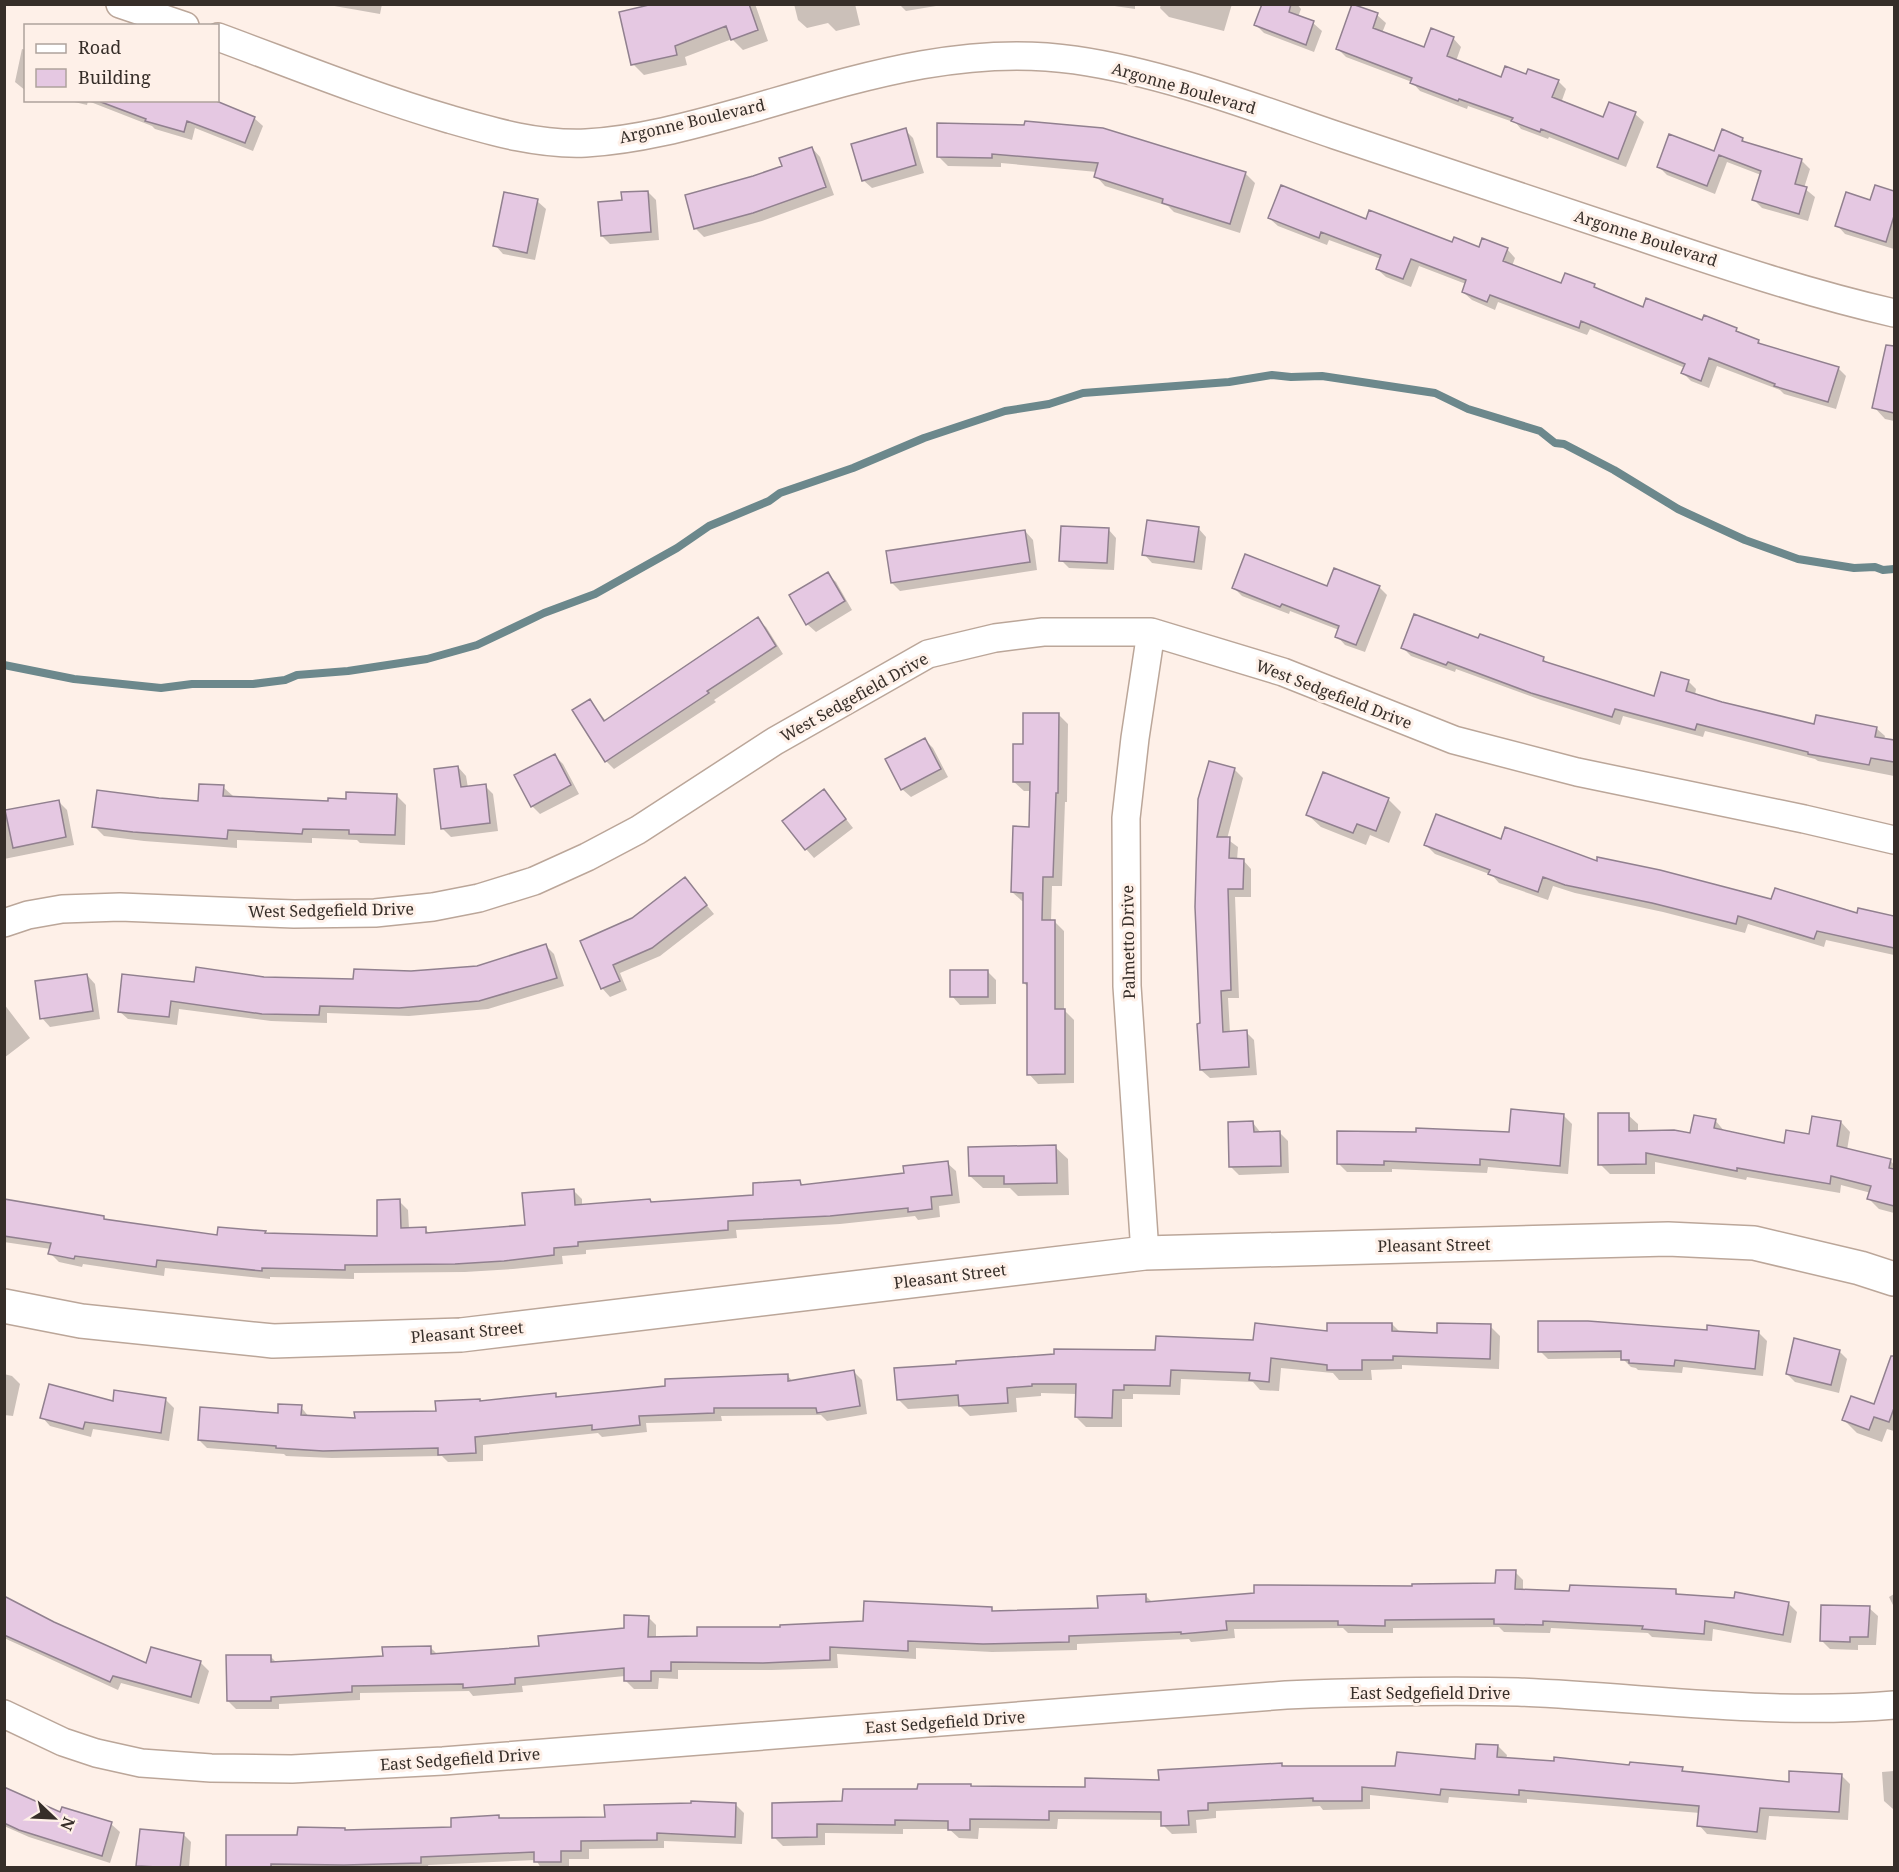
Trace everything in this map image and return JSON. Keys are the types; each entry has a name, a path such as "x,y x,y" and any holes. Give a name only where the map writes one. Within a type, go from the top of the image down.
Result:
{"street":[{"path":"120,4 179,24"},
{"name":"Argonne Boulevard","path":"219,37 399,104 536,141 583,143 629,139 697,124 910,66 967,57 1014,56 1072,59 1128,69 1218,96 1702,258 1857,305 1894,313"},
{"name":"West Sedgefield Drive","path":"4,923 28,915 62,909 120,907 294,914 375,913 433,907 479,898 534,881 638,830 775,741 928,654 995,638 1042,632 1151,632 1284,672 1454,740 1577,772 1894,840"},
{"name":"Palmetto Drive","path":"1145,1252 1127,986 1126,818 1151,632"},
{"name":"Pleasant Street","path":"4,1306 81,1321 273,1341 461,1335 1145,1252 1668,1239 1754,1243 1860,1268 1894,1279"},
{"name":"East Sedgefield Drive","path":"4,1714 63,1742 96,1753 141,1763 211,1768 292,1769 442,1761 1286,1695 1379,1691 1518,1692 1773,1708 1894,1705"}],"building":[{"path":"653,4 749,4 758,30 731,40 726,26 675,46 677,55 631,65 619,12"},
{"path":"1262,4 1291,4 1289,12 1314,21 1306,45 1254,25"},
{"path":"1352,4 1378,13 1373,28 1424,47 1431,28 1454,37 1447,56 1501,77 1505,66 1526,74 1528,69 1559,80 1552,97 1603,117 1609,102 1636,112 1618,159 1541,129 1540,132 1511,121 1513,118 1410,83 1412,78 1336,49"},
{"path":"101,102 219,102 255,117 245,143 187,121 184,132 145,121 146,119"},
{"path":"1025,121 1103,128 1246,172 1230,224 1162,203 1163,199 1094,177 1098,163 992,154 992,158 937,157 937,123 1024,125"},
{"path":"906,128 916,165 862,181 851,144"},
{"path":"1722,129 1743,138 1742,141 1802,159 1795,184 1807,187 1799,214 1752,200 1761,171 1719,155 1707,186 1657,167 1669,134 1714,151"},
{"path":"812,147 826,187 753,213 694,229 685,195 782,166 779,158"},
{"path":"1281,185 1366,219 1369,210 1452,242 1454,237 1479,247 1482,238 1508,248 1503,261 1561,283 1565,273 1595,284 1594,287 1643,307 1646,298 1702,320 1704,315 1737,328 1736,331 1759,340 1758,343 1839,367 1828,402 1774,386 1775,384 1709,358 1701,381 1681,373 1685,364 1581,321 1579,328 1490,295 1487,302 1462,292 1466,280 1411,259 1403,279 1376,269 1381,255 1321,232 1319,238 1268,218"},
{"path":"1875,185 1894,191 1894,216 1886,242 1835,226 1846,192 1870,200"},
{"path":"648,191 651,232 601,236 598,202 622,200 621,192"},
{"path":"504,192 538,199 527,253 493,246"},
{"path":"1886,345 1894,346 1894,413 1872,408"},
{"path":"1147,520 1199,527 1194,562 1142,555"},
{"path":"1061,526 1109,528 1107,563 1059,561"},
{"path":"1025,530 1030,562 891,583 886,551"},
{"path":"1245,554 1327,586 1334,568 1380,586 1356,645 1335,637 1339,626 1282,604 1280,607 1232,588"},
{"path":"828,572 845,601 806,625 789,595"},
{"path":"1414,614 1478,638 1480,634 1544,657 1543,661 1654,696 1661,672 1689,680 1686,691 1722,702 1814,724 1816,715 1877,727 1875,737 1894,740 1894,762 1871,758 1869,765 1808,754 1808,752 1697,724 1695,730 1615,709 1612,717 1531,693 1448,662 1446,665 1401,648"},
{"path":"758,617 776,646 605,762 572,710 590,699 604,721"},
{"path":"1023,713 1059,713 1058,793 1056,793 1053,877 1043,877 1042,920 1055,920 1055,1009 1065,1009 1065,1074 1027,1075 1027,983 1023,983 1023,893 1011,892 1013,826 1029,827 1030,782 1013,782 1013,744 1023,744"},
{"path":"925,738 941,769 901,790 885,759"},
{"path":"555,754 571,785 531,807 514,775"},
{"path":"1209,761 1235,768 1217,837 1230,837 1229,858 1244,859 1243,889 1228,889 1231,990 1221,991 1223,1032 1247,1030 1249,1067 1200,1070 1195,907 1198,799"},
{"path":"458,766 461,787 486,784 490,823 441,829 434,769"},
{"path":"1323,772 1389,798 1376,831 1357,824 1353,833 1306,815"},
{"path":"199,784 224,785 223,796 328,801 328,798 346,799 346,792 397,794 395,835 349,834 349,830 303,829 302,834 228,830 227,839 92,827 97,790 198,801"},
{"path":"824,789 846,819 805,850 782,821"},
{"path":"59,800 66,837 13,848 5,810"},
{"path":"1436,814 1501,839 1505,827 1597,861 1597,857 1660,870 1771,899 1775,888 1857,913 1858,908 1894,916 1894,948 1817,931 1814,939 1738,916 1736,924 1565,885 1543,877 1538,892 1488,874 1490,870 1424,845"},
{"path":"685,877 707,905 652,948 613,965 620,981 601,989 580,941 632,918"},
{"path":"546,944 557,978 479,1001 399,1008 320,1006 319,1015 262,1014 171,1001 169,1017 118,1012 122,974 194,982 196,967 264,977 353,979 354,969 411,971 477,966"},
{"path":"950,970 988,970 988,997 950,997"},
{"path":"87,974 93,1011 40,1019 35,981"},
{"path":"1511,1109 1564,1114 1560,1166 1480,1159 1480,1165 1384,1161 1384,1165 1337,1164 1337,1131 1416,1132 1416,1128 1509,1132"},
{"path":"1598,1113 1629,1113 1629,1131 1674,1130 1690,1133 1694,1115 1716,1119 1714,1128 1784,1143 1786,1130 1809,1134 1812,1116 1841,1121 1837,1146 1891,1159 1889,1168 1894,1169 1894,1206 1867,1199 1871,1186 1831,1176 1830,1184 1737,1168 1737,1171 1646,1153 1646,1164 1598,1165"},
{"path":"1253,1121 1254,1132 1280,1131 1281,1166 1229,1167 1228,1122"},
{"path":"1056,1145 1057,1183 1004,1184 1004,1176 969,1176 968,1147"},
{"path":"948,1161 952,1195 931,1197 932,1209 908,1212 908,1208 830,1216 728,1221 728,1230 578,1242 578,1246 554,1248 554,1255 504,1261 345,1265 345,1270 262,1268 262,1271 157,1260 156,1267 75,1256 74,1259 48,1254 51,1243 4,1236 4,1199 104,1216 104,1219 217,1235 218,1227 266,1231 265,1233 377,1236 377,1200 400,1199 401,1228 426,1227 426,1233 525,1225 522,1193 574,1189 575,1205 753,1195 753,1183 800,1180 801,1185 904,1173 903,1166"},
{"path":"1538,1321 1588,1321 1707,1330 1707,1325 1759,1331 1755,1369 1675,1360 1674,1366 1629,1363 1629,1360 1621,1360 1621,1351 1538,1352"},
{"path":"1255,1323 1327,1331 1327,1323 1392,1323 1392,1331 1437,1333 1437,1323 1491,1324 1490,1359 1393,1356 1393,1360 1362,1360 1362,1370 1327,1370 1327,1365 1271,1358 1269,1382 1249,1380 1250,1373 1171,1370 1170,1386 1124,1385 1124,1390 1113,1390 1112,1418 1075,1417 1076,1384 1032,1384 1032,1386 1007,1388 1008,1403 959,1406 958,1395 897,1400 894,1368 1054,1354 1054,1349 1155,1350 1156,1336 1253,1340"},
{"path":"1794,1338 1840,1350 1831,1385 1786,1374"},
{"path":"1891,1356 1894,1356 1894,1408 1889,1422 1874,1417 1869,1430 1842,1420 1851,1396 1874,1404"},
{"path":"854,1370 860,1406 817,1413 816,1408 714,1408 714,1413 639,1416 640,1425 592,1430 592,1425 475,1437 476,1453 438,1455 438,1448 323,1451 198,1440 200,1407 278,1413 278,1404 302,1405 301,1415 355,1418 354,1412 436,1411 435,1401 480,1399 480,1401 556,1393 556,1397 665,1386 665,1379 788,1374 788,1381"},
{"path":"49,1384 113,1401 114,1390 166,1398 161,1433 85,1422 83,1429 40,1418"},
{"path":"1496,1570 1516,1570 1515,1589 1569,1591 1570,1585 1676,1589 1676,1594 1734,1598 1735,1592 1789,1602 1783,1635 1705,1621 1704,1634 1642,1629 1643,1626 1543,1621 1543,1625 1494,1624 1494,1619 1385,1620 1385,1626 1338,1625 1338,1621 1226,1621 1227,1630 1181,1634 1181,1632 1069,1636 1069,1642 983,1644 908,1641 908,1651 830,1647 830,1660 763,1663 671,1662 671,1671 651,1671 651,1681 624,1681 624,1668 515,1678 515,1684 463,1688 463,1684 352,1686 352,1692 271,1697 271,1701 227,1701 226,1655 271,1655 271,1662 383,1656 382,1647 431,1646 431,1654 539,1646 538,1636 624,1628 624,1615 649,1616 648,1637 697,1636 697,1627 780,1627 780,1625 863,1621 864,1601 992,1607 992,1611 1098,1608 1097,1596 1146,1594 1146,1602 1254,1593 1254,1585 1412,1586 1412,1584 1495,1583"},
{"path":"4,1596 54,1622 146,1663 151,1647 201,1661 191,1697 113,1676 110,1682 4,1635"},
{"path":"1821,1605 1870,1606 1868,1637 1850,1637 1850,1642 1820,1641"},
{"path":"1476,1744 1498,1745 1497,1757 1554,1761 1554,1757 1629,1765 1630,1762 1683,1767 1682,1771 1789,1782 1789,1771 1842,1774 1839,1812 1760,1808 1757,1832 1697,1826 1699,1806 1519,1790 1519,1795 1441,1789 1440,1795 1362,1787 1362,1801 1313,1801 1313,1798 1208,1803 1208,1810 1188,1811 1189,1825 1161,1826 1161,1812 1049,1811 1049,1820 970,1819 970,1830 948,1830 948,1821 895,1820 895,1825 817,1824 817,1837 772,1838 772,1803 842,1801 843,1789 917,1789 918,1784 1085,1787 1085,1778 1159,1780 1158,1770 1282,1763 1282,1766 1395,1766 1397,1752 1475,1759"},
{"path":"4,1787 60,1812 62,1807 112,1822 102,1856 19,1830 4,1823"},
{"path":"691,1801 736,1803 735,1837 657,1833 657,1840 581,1841 581,1851 561,1851 561,1862 534,1862 534,1852 421,1857 421,1863 271,1864 271,1868 226,1868 226,1835 297,1835 298,1827 345,1828 345,1830 451,1827 451,1818 499,1815 499,1818 605,1817 604,1805 691,1803"},
{"path":"140,1829 184,1833 180,1868 136,1866"}],"waterway":[{"path":"4,665 74,679 161,688 192,684 253,684 285,680 297,675 348,671 427,659 477,645 544,613 595,594 677,548 709,526 769,501 780,493 853,468 924,438 1005,411 1049,404 1083,393 1229,382 1272,375 1322,376 1435,393 1468,409 1540,431 1555,443 1564,444 1614,470 1678,509 1745,540 1798,559 1854,568 1894,569"}]}
